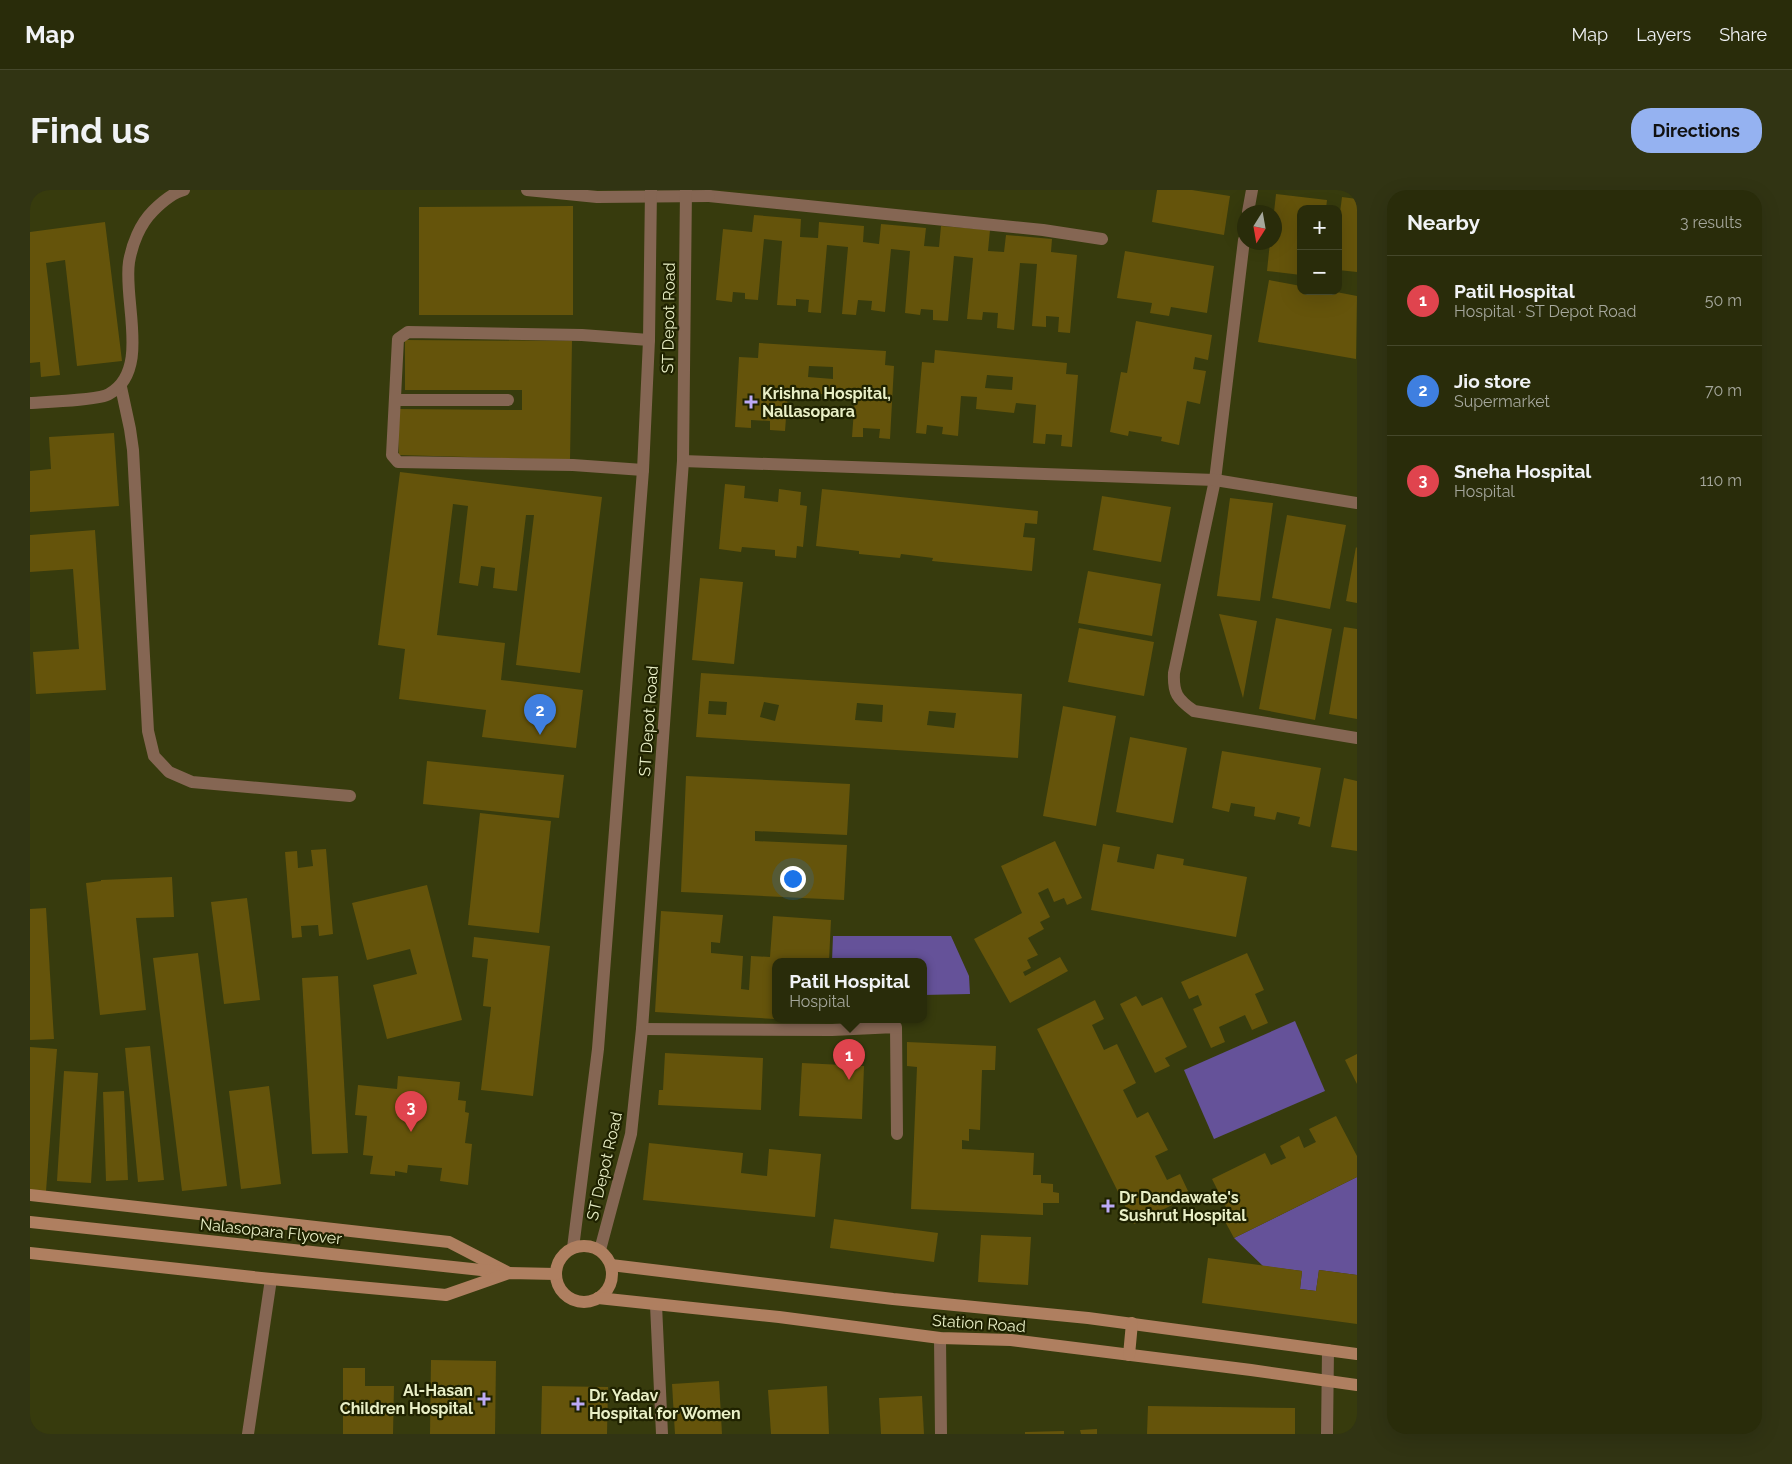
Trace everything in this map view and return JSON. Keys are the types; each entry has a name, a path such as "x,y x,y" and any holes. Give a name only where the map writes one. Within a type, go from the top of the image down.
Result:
{"main road":[{"path":"30,1195 448,1242 509,1273"},
{"name":"Nalasopara Flyover","path":"30,1222 509,1273 556,1274"},
{"path":"591,1247 600,1250 611,1265 612,1275 610,1284 598,1298 590,1301 572,1299 564,1294 559,1286 556,1274 559,1260 573,1248 591,1247"},
{"path":"30,1254 271,1280 446,1295 509,1273"},
{"name":"Station Road","path":"611,1265 892,1299 1132,1323 1357,1354"},
{"name":"Station Road","path":"598,1298 779,1317 940,1338 1011,1340 1357,1385"},
{"path":"1129,1355 1132,1323"}],"street":[{"path":"30,403 107,396 121,386 128,376 132,358 129,263 135,242 146,218 163,201 184,190"},
{"path":"527,190 597,197 651,193 686,193 1043,230 1102,239"},
{"path":"1249,205 1252,190"},
{"name":"ST Depot Road","path":"573,1248 598,1049 643,470 651,193"},
{"name":"ST Depot Road","path":"600,1250 631,1134 642,1029 683,461 686,193"},
{"path":"1243,250 1215,480 1174,673 1174,688 1181,702 1194,711 1357,738"},
{"path":"643,470 574,465 398,462 392,455 398,339 408,332 582,335 648,340"},
{"path":"121,386 133,450 148,731 154,756 169,772 192,782 350,796"},
{"path":"395,400 508,400"},
{"path":"683,461 1215,480 1357,504"},
{"path":"642,1029 832,1030 896,1027 897,1134"},
{"path":"248,1434 271,1280"},
{"path":"656,1305 662,1434"},
{"path":"940,1338 941,1434"},
{"path":"1327,1434 1328,1350"}],"shaded area":[{"path":"833,936 951,936 969,976 970,994 927,995 927,958 832,958"},
{"path":"1295,1021 1325,1091 1214,1139 1184,1070"},
{"path":"1357,1177 1357,1275 1319,1270 1316,1291 1300,1289 1302,1271 1263,1266 1234,1238"}],"building":[{"path":"1157,190 1192,190 1230,196 1224,235 1152,222"},
{"path":"1276,194 1327,200 1326,205 1297,205 1297,275 1267,271 1269,250 1282,250 1282,205 1275,205"},
{"path":"1342,197 1357,199 1357,272 1342,270"},
{"path":"573,206 573,315 419,315 419,207"},
{"path":"754,215 801,219 800,237 818,238 819,222 864,226 863,242 879,244 881,224 926,228 924,246 939,247 941,226 990,230 988,251 1004,252 1006,235 1052,239 1051,252 1077,255 1070,333 1058,332 1059,317 1046,316 1046,327 1032,326 1037,264 1020,263 1014,330 997,328 998,313 983,312 982,320 967,319 973,258 954,256 948,321 933,320 933,310 921,309 920,315 905,313 910,251 891,249 885,312 871,310 872,301 858,300 856,315 842,314 848,247 827,245 821,313 808,312 809,300 796,299 796,306 777,305 782,241 764,239 758,300 745,299 745,293 733,292 732,302 716,300 723,229 752,232"},
{"path":"105,222 122,361 77,366 65,260 46,263 60,375 41,377 40,362 30,363 30,232"},
{"path":"1125,251 1214,266 1207,313 1171,307 1169,316 1150,313 1152,303 1117,298"},
{"path":"1269,280 1297,285 1297,295 1342,295 1342,293 1357,296 1356,359 1258,342"},
{"path":"1136,321 1212,335 1208,360 1195,357 1193,369 1206,371 1200,404 1187,401 1179,445 1161,441 1162,437 1129,431 1128,436 1110,432 1121,372 1127,373"},
{"path":"405,340 572,341 570,460 399,455 397,409 522,410 522,390 405,390"},
{"path":"759,343 886,351 885,365 894,366 890,439 879,438 880,429 863,428 863,437 852,437 855,396 788,392 785,431 770,430 770,421 751,420 751,428 735,427 739,357 758,358","holes":["809,366 833,367 833,379 808,377"]},
{"path":"935,350 1067,363 1066,374 1078,375 1072,447 1061,446 1062,435 1046,434 1045,444 1033,443 1036,405 1016,403 1014,413 976,409 977,397 961,396 958,436 942,434 943,427 927,425 926,434 916,433 922,362 934,363","holes":["987,375 1013,377 1012,390 985,388"]},
{"path":"114,433 119,506 30,512 30,471 51,469 49,437"},
{"path":"400,472 602,497 580,673 516,665 534,515 526,515 517,591 493,588 495,568 481,566 478,586 459,583 468,506 453,504 437,635 505,643 501,680 583,690 576,748 482,737 486,710 399,699 405,649 378,645"},
{"path":"725,484 745,486 744,498 778,502 779,489 801,492 800,505 807,506 803,547 797,546 796,558 775,556 775,550 742,547 741,552 719,549"},
{"path":"822,489 1038,511 1037,524 1025,523 1023,537 1035,538 1032,571 932,561 933,558 901,554 900,558 859,554 859,551 816,546"},
{"path":"1102,496 1171,507 1161,562 1093,550"},
{"path":"1230,498 1273,503 1260,601 1217,596"},
{"path":"1287,515 1346,525 1330,609 1272,598"},
{"path":"95,530 106,690 36,694 33,652 79,649 73,569 30,572 30,535"},
{"path":"1357,548 1357,603 1346,601"},
{"path":"1088,571 1161,584 1152,636 1078,623"},
{"path":"700,578 743,582 734,664 692,660"},
{"path":"1219,614 1257,621 1243,698"},
{"path":"1276,618 1332,629 1315,720 1259,709"},
{"path":"1344,627 1357,629 1357,719 1329,714"},
{"path":"1079,628 1154,642 1144,696 1068,682"},
{"path":"701,673 1022,694 1018,758 696,737","holes":["709,701 727,702 726,715 708,714","764,702 779,705 775,721 760,717","857,703 883,705 882,722 855,720","929,711 956,713 954,728 927,725"]},
{"path":"1063,706 1116,716 1096,826 1043,816"},
{"path":"1130,737 1187,748 1173,823 1116,812"},
{"path":"1222,751 1321,768 1310,827 1298,824 1300,817 1277,812 1275,820 1254,816 1255,807 1231,803 1229,812 1212,808"},
{"path":"427,761 564,775 559,818 423,804"},
{"path":"686,776 850,784 847,835 755,831 755,841 847,845 844,900 681,892"},
{"path":"1344,778 1357,781 1357,851 1331,847"},
{"path":"480,813 551,821 539,933 468,925"},
{"path":"1055,841 1082,898 1067,905 1064,898 1054,902 1048,888 1038,893 1050,917 1040,922 1044,929 1028,938 1038,955 1027,960 1031,968 1023,972 1025,976 1060,957 1068,971 1010,1003 974,939 1022,913 1001,866"},
{"path":"1103,844 1120,847 1117,862 1154,869 1157,854 1184,859 1183,865 1247,877 1236,937 1091,910"},
{"path":"326,849 333,934 319,936 318,925 301,926 302,937 292,938 285,852 297,851 298,868 313,866 311,850"},
{"path":"172,877 174,917 136,918 146,1010 100,1015 86,883 101,880"},
{"path":"427,885 462,1020 387,1039 373,985 417,974 410,949 367,960 352,903"},
{"path":"247,898 260,1000 224,1004 211,902"},
{"path":"46,908 54,1039 30,1040 30,909"},
{"path":"661,911 723,915 720,943 711,942 711,953 743,956 741,989 749,990 751,956 770,957 773,916 831,920 829,958 772,958 772,1019 655,1012"},
{"path":"474,937 550,946 533,1096 481,1090 491,1007 483,1006 488,959 472,957"},
{"path":"198,953 227,1186 182,1191 153,958"},
{"path":"1247,953 1264,990 1255,994 1268,1023 1252,1030 1245,1015 1219,1027 1225,1042 1211,1048 1193,1009 1202,1005 1198,995 1189,999 1181,982"},
{"path":"338,976 348,1153 312,1154 302,978"},
{"path":"1136,996 1142,1006 1162,997 1187,1047 1165,1058 1170,1066 1155,1073 1120,1004"},
{"path":"1095,1000 1104,1019 1092,1025 1104,1050 1117,1044 1136,1083 1123,1090 1137,1118 1148,1112 1168,1150 1155,1156 1167,1180 1180,1174 1188,1191 1172,1198 1174,1204 1134,1224 1037,1029"},
{"path":"907,1042 996,1046 995,1070 982,1070 980,1130 969,1129 969,1141 962,1140 962,1149 1034,1153 1033,1175 1041,1175 1041,1183 1053,1184 1053,1192 1059,1193 1059,1203 1043,1203 1043,1215 911,1209 917,1067 907,1066"},
{"path":"150,1046 164,1180 138,1182 125,1048"},
{"path":"30,1047 57,1049 46,1191 30,1190"},
{"path":"665,1053 763,1058 761,1110 658,1105 659,1090 663,1090"},
{"path":"1357,1054 1357,1084 1345,1060"},
{"path":"802,1063 864,1066 862,1119 799,1116"},
{"path":"64,1071 98,1073 91,1183 57,1181"},
{"path":"398,1076 460,1082 458,1100 466,1101 465,1112 469,1113 465,1143 472,1144 468,1185 440,1181 442,1168 408,1165 407,1173 395,1171 395,1176 370,1174 373,1156 363,1155 367,1116 355,1115 358,1085 397,1089"},
{"path":"269,1086 281,1184 241,1189 229,1091"},
{"path":"124,1091 128,1180 106,1181 103,1092"},
{"path":"1336,1116 1357,1156 1357,1177 1234,1238 1221,1214 1228,1211 1212,1179 1265,1153 1271,1165 1286,1158 1280,1146 1299,1136 1304,1148 1316,1142 1309,1129"},
{"path":"649,1143 743,1153 741,1173 767,1176 769,1149 821,1154 815,1217 643,1200"},
{"path":"834,1219 938,1233 934,1262 830,1248"},
{"path":"981,1235 1031,1237 1028,1285 978,1282"},
{"path":"1208,1258 1302,1271 1300,1289 1316,1291 1319,1270 1357,1275 1357,1324 1202,1303"},
{"path":"431,1360 496,1361 495,1434 430,1434"},
{"path":"343,1368 365,1368 365,1386 394,1386 393,1434 343,1434"},
{"path":"719,1381 722,1434 675,1434 672,1384"},
{"path":"542,1386 608,1387 607,1434 541,1434"},
{"path":"827,1386 829,1434 771,1434 768,1390"},
{"path":"922,1396 924,1434 881,1434 879,1398"},
{"path":"1148,1406 1295,1408 1295,1434 1147,1434"},
{"path":"1097,1429 1097,1434 1081,1434 1080,1430"},
{"path":"1064,1431 1064,1434 1025,1434 1025,1432"}],"place":[{"name":"Krishna Hospital, Nallasopara","path":"751,402"},
{"name":"Jio store","path":"540,735"},
{"name":"Patil Hospital","path":"849,1080"},
{"name":"Sneha Hospital","path":"411,1132"},
{"name":"Dr Dandawate's Sushrut Hospital","path":"1108,1206"},
{"name":"Al-Hasan Children Hospital","path":"484,1399"},
{"name":"Dr. Yadav Hospital for Women","path":"578,1404"}]}
